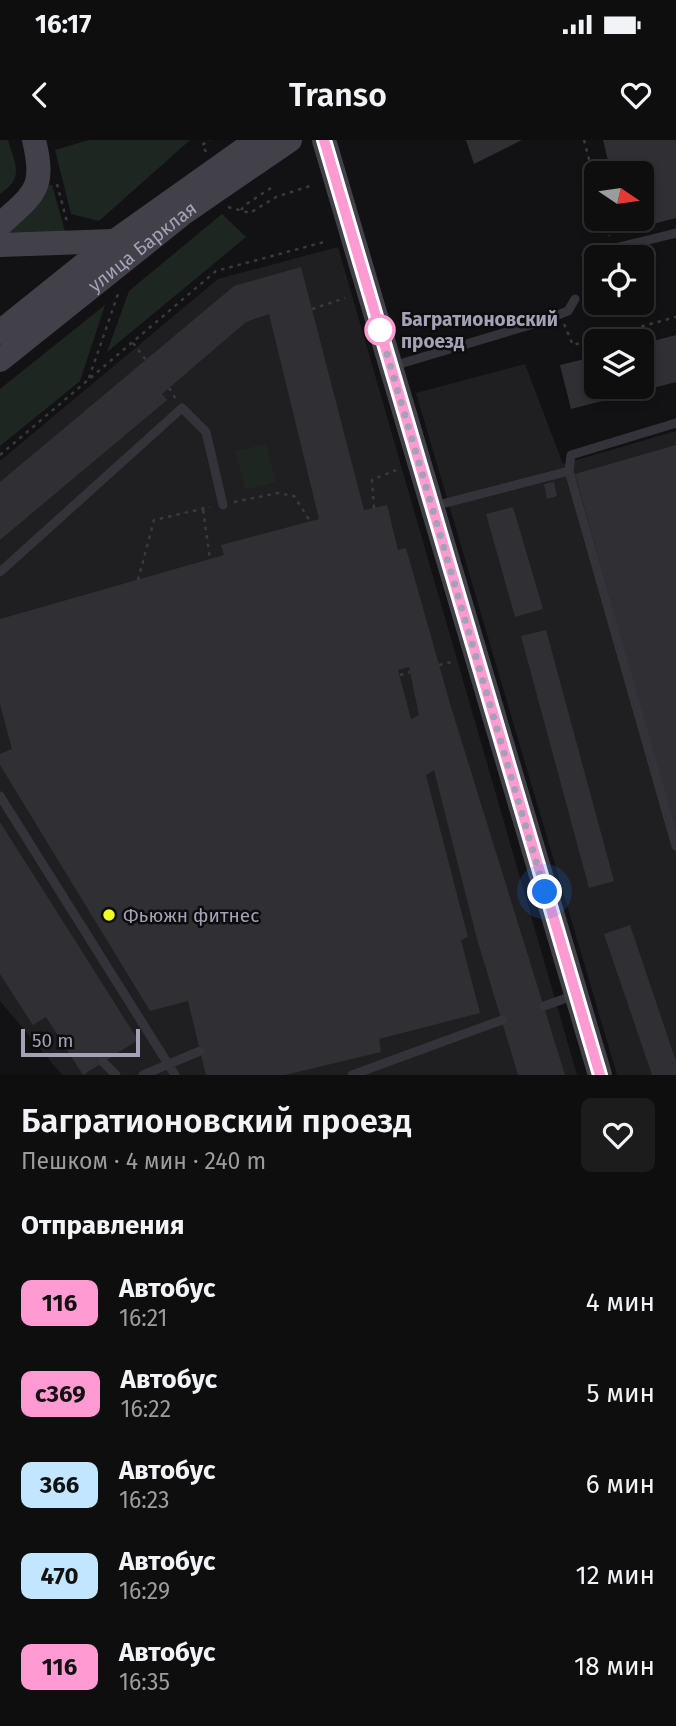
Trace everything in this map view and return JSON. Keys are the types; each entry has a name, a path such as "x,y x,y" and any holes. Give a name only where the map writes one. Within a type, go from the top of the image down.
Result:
{"street":[{"path":"0,225 34,193 39,177 33,140"},
{"name":"улица Барклая","path":"0,332 114,241 257,140"},
{"name":"улица Барклая","path":"0,360 185,212 290,140"},
{"path":"324,140 600,1075"},
{"path":"0,245 114,241"}],"lane":[{"path":"625,245 676,233"},
{"path":"391,367 559,315 568,311 575,299"},
{"path":"0,572 182,408 206,432 223,505"},
{"path":"676,423 571,455 569,471 676,846"},
{"path":"432,506 569,471"},
{"path":"0,796 175,1075"},
{"path":"544,1006 576,995"},
{"path":"352,1075 502,1020"},
{"path":"144,1075 200,1051"},
{"path":"103,1062 116,1075"}],"path":[{"path":"206,153 202,145 209,140"},
{"path":"584,140 589,161"},
{"path":"54,173 67,223"},
{"path":"250,213 276,197 313,185"},
{"path":"241,210 274,186"},
{"path":"0,455 216,271 328,241"},
{"path":"88,381 122,282"},
{"path":"312,309 345,298"},
{"path":"559,315 573,345 676,317"},
{"path":"132,342 146,360"},
{"path":"374,508 372,480 396,470"},
{"path":"138,580 154,520 278,493 294,496 310,522"},
{"path":"202,509 210,559"},
{"path":"439,665 452,662"},
{"path":"400,676 410,672"}],"shaded area":[{"path":"0,140 8,140 16,170 13,182 0,194"},
{"path":"89,140 190,140 99,221 71,214 55,150"},
{"path":"49,185 52,185 65,231 1,235"},
{"path":"222,214 246,237 107,352 129,291"},
{"path":"338,247 577,1075 62,1075 0,1001 0,461 218,279"},
{"path":"105,305 80,381 0,446 0,389"},
{"path":"525,364 563,464 676,431 676,1075 617,1075 416,393"},
{"path":"266,444 276,482 245,490 235,451"}],"building":[{"path":"466,140 522,140 474,164"},
{"path":"603,140 676,140 676,218 654,224 654,161 608,161"},
{"path":"301,267 364,510 387,505 398,550 406,548 451,707 565,1075 518,1075 477,939 434,770 426,775 468,937 461,940 480,1013 379,1039 381,1052 285,1075 206,1075 188,1001 150,1011 0,765 0,754 12,749 0,704 0,619 224,555 221,545 319,519 269,314 246,322 162,394 167,400 0,540 0,482 234,286","holes":["409,667 419,715 411,719 398,670"]},
{"path":"676,335 676,382 654,388 654,341"},
{"path":"584,359 584,399 610,399 571,409 560,365"},
{"path":"676,445 676,831 675,831 575,474"},
{"path":"554,482 557,496 547,499 544,484"},
{"path":"513,507 543,609 515,617 486,514"},
{"path":"546,630 614,881 589,888 521,636"},
{"path":"0,822 138,1040 83,1075 46,1017 33,1025 0,974"},
{"path":"630,925 676,1061 676,1075 652,1075 604,934"}],"bus line":[{"name":"116","path":"324,140 600,1075"}],"place":[{"name":"Багратионовский проезд","path":"380,330"},
{"name":"Фьюжн фитнес","path":"109,915"}],"route":[{"path":"380,330 545,892"}]}
